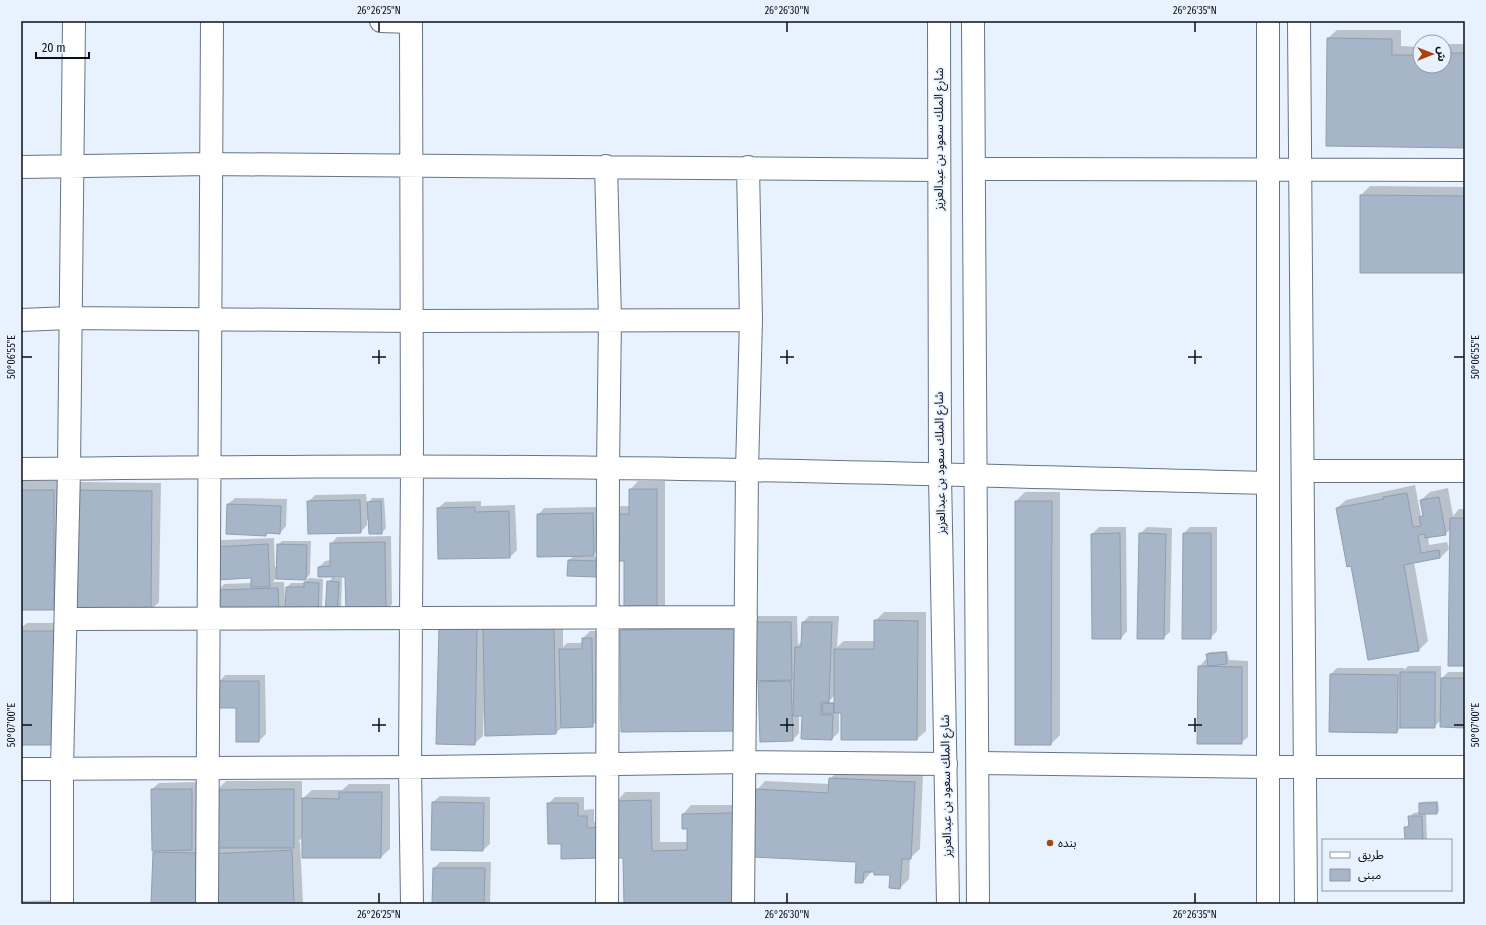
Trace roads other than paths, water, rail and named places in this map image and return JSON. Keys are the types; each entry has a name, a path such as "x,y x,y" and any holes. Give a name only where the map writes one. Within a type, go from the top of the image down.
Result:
{"street":[{"path":"62,904 62,769 69,469 74,21"},
{"path":"208,904 210,164 212,21"},
{"path":"381,21 411,21 412,468 410,767 412,904"},
{"name":"شارع الملك سعود بن عبدالعزيز","path":"939,21 938,170 940,474 948,904"},
{"path":"973,21 978,904"},
{"path":"1268,21 1268,904"},
{"path":"1299,21 1306,904"},
{"path":"21,167 210,164 748,167 938,170"},
{"path":"606,166 610,319 606,764 607,904"},
{"path":"743,904 747,470 751,320 748,167"},
{"path":"974,169 1465,170"},
{"path":"21,320 70,318 412,322 610,319 751,320"},
{"path":"21,469 209,466 608,468 940,474 1268,483"},
{"path":"1302,471 1465,471"},
{"path":"66,619 208,620 746,617"},
{"path":"21,769 410,767 745,762 946,764"},
{"path":"978,763 1268,767 1465,767"}],"place":[{"name":"بنده","path":"1050,843"}]}
